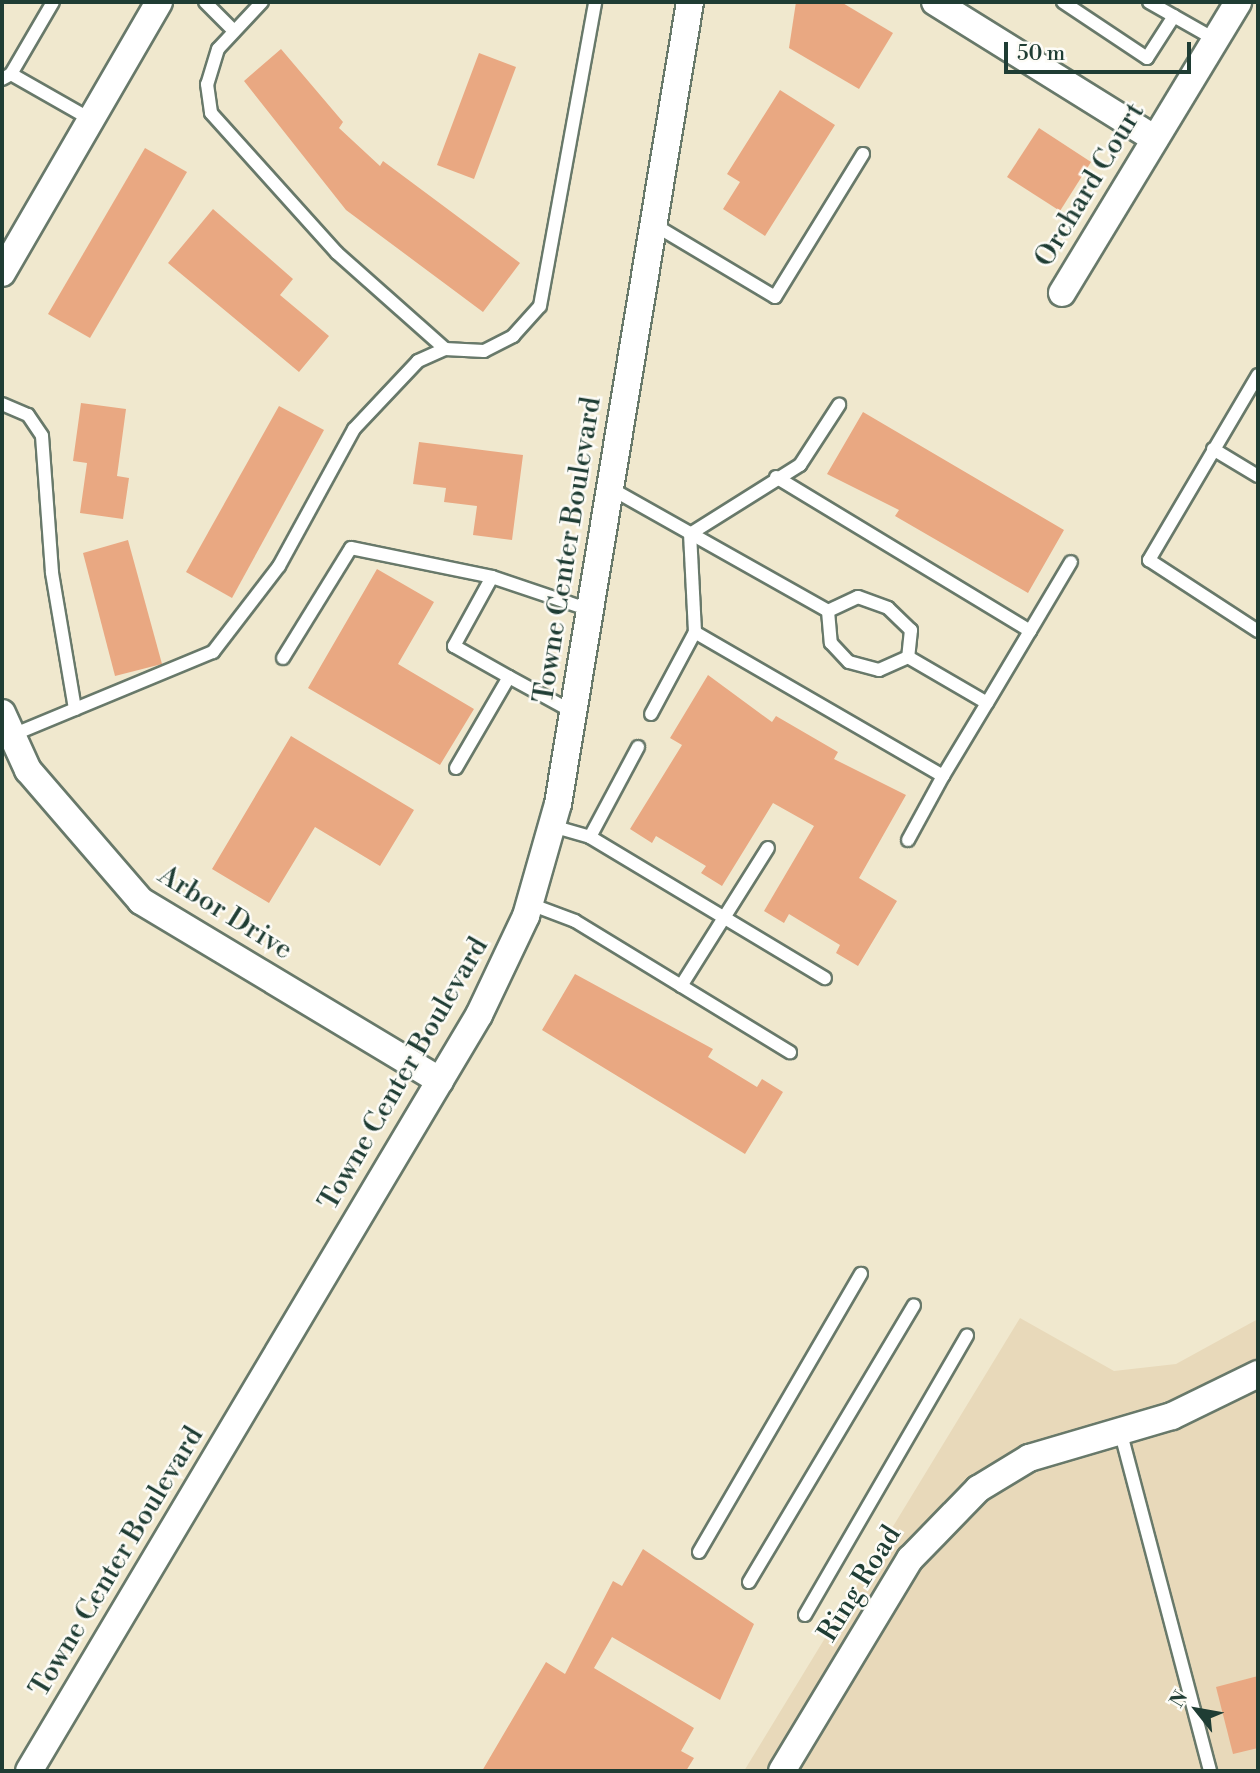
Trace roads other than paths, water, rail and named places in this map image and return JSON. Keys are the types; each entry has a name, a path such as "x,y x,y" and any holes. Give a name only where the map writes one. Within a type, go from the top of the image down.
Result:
{"street":[{"path":"2,273 159,2"},
{"name":"Towne Center Boulevard","path":"29,1771 440,1081 495,984 530,904 552,826 573,712 690,2"},
{"name":"Orchard Court","path":"1062,293 1238,2"},
{"path":"943,4 1155,139"},
{"name":"Arbor Drive","path":"5,730 28,770 141,901 440,1081"},
{"name":"Ring Road","path":"782,1771 930,1533 1007,1470 1058,1446 1213,1401 1258,1374"}],"lane":[{"path":"53,2 6,76 90,119"},
{"path":"205,2 234,31"},
{"path":"262,2 218,49 207,85 211,113 337,253 445,349"},
{"path":"5,730 75,709 214,652 279,566 354,429 418,361 445,349 484,351 513,336 540,306 595,2"},
{"path":"1063,2 1147,58 1174,16"},
{"path":"1149,2 1216,40"},
{"path":"653,224 775,298 863,154"},
{"path":"1258,375 1149,561 1258,631"},
{"path":"2,404 28,415 42,436 52,573 75,709"},
{"path":"690,534 776,477 800,465 839,405"},
{"path":"1213,449 1258,476"},
{"path":"776,477 1030,631"},
{"path":"610,488 828,611"},
{"path":"651,714 695,632 690,534"},
{"path":"283,658 351,548 492,577 590,610"},
{"path":"908,840 943,776 1071,562"},
{"path":"492,577 454,646 573,712"},
{"path":"828,611 858,597 888,608 911,630 908,657"},
{"path":"828,611 831,643 849,662 879,670 908,657"},
{"path":"695,632 943,776"},
{"path":"908,657 987,703"},
{"path":"456,768 509,677"},
{"path":"590,837 638,747"},
{"path":"552,826 590,837 825,978"},
{"path":"681,986 768,848"},
{"path":"530,904 576,921 790,1052"},
{"path":"699,1552 861,1274"},
{"path":"749,1582 914,1305"},
{"path":"805,1615 967,1336"},
{"path":"1120,1430 1210,1771"}]}
